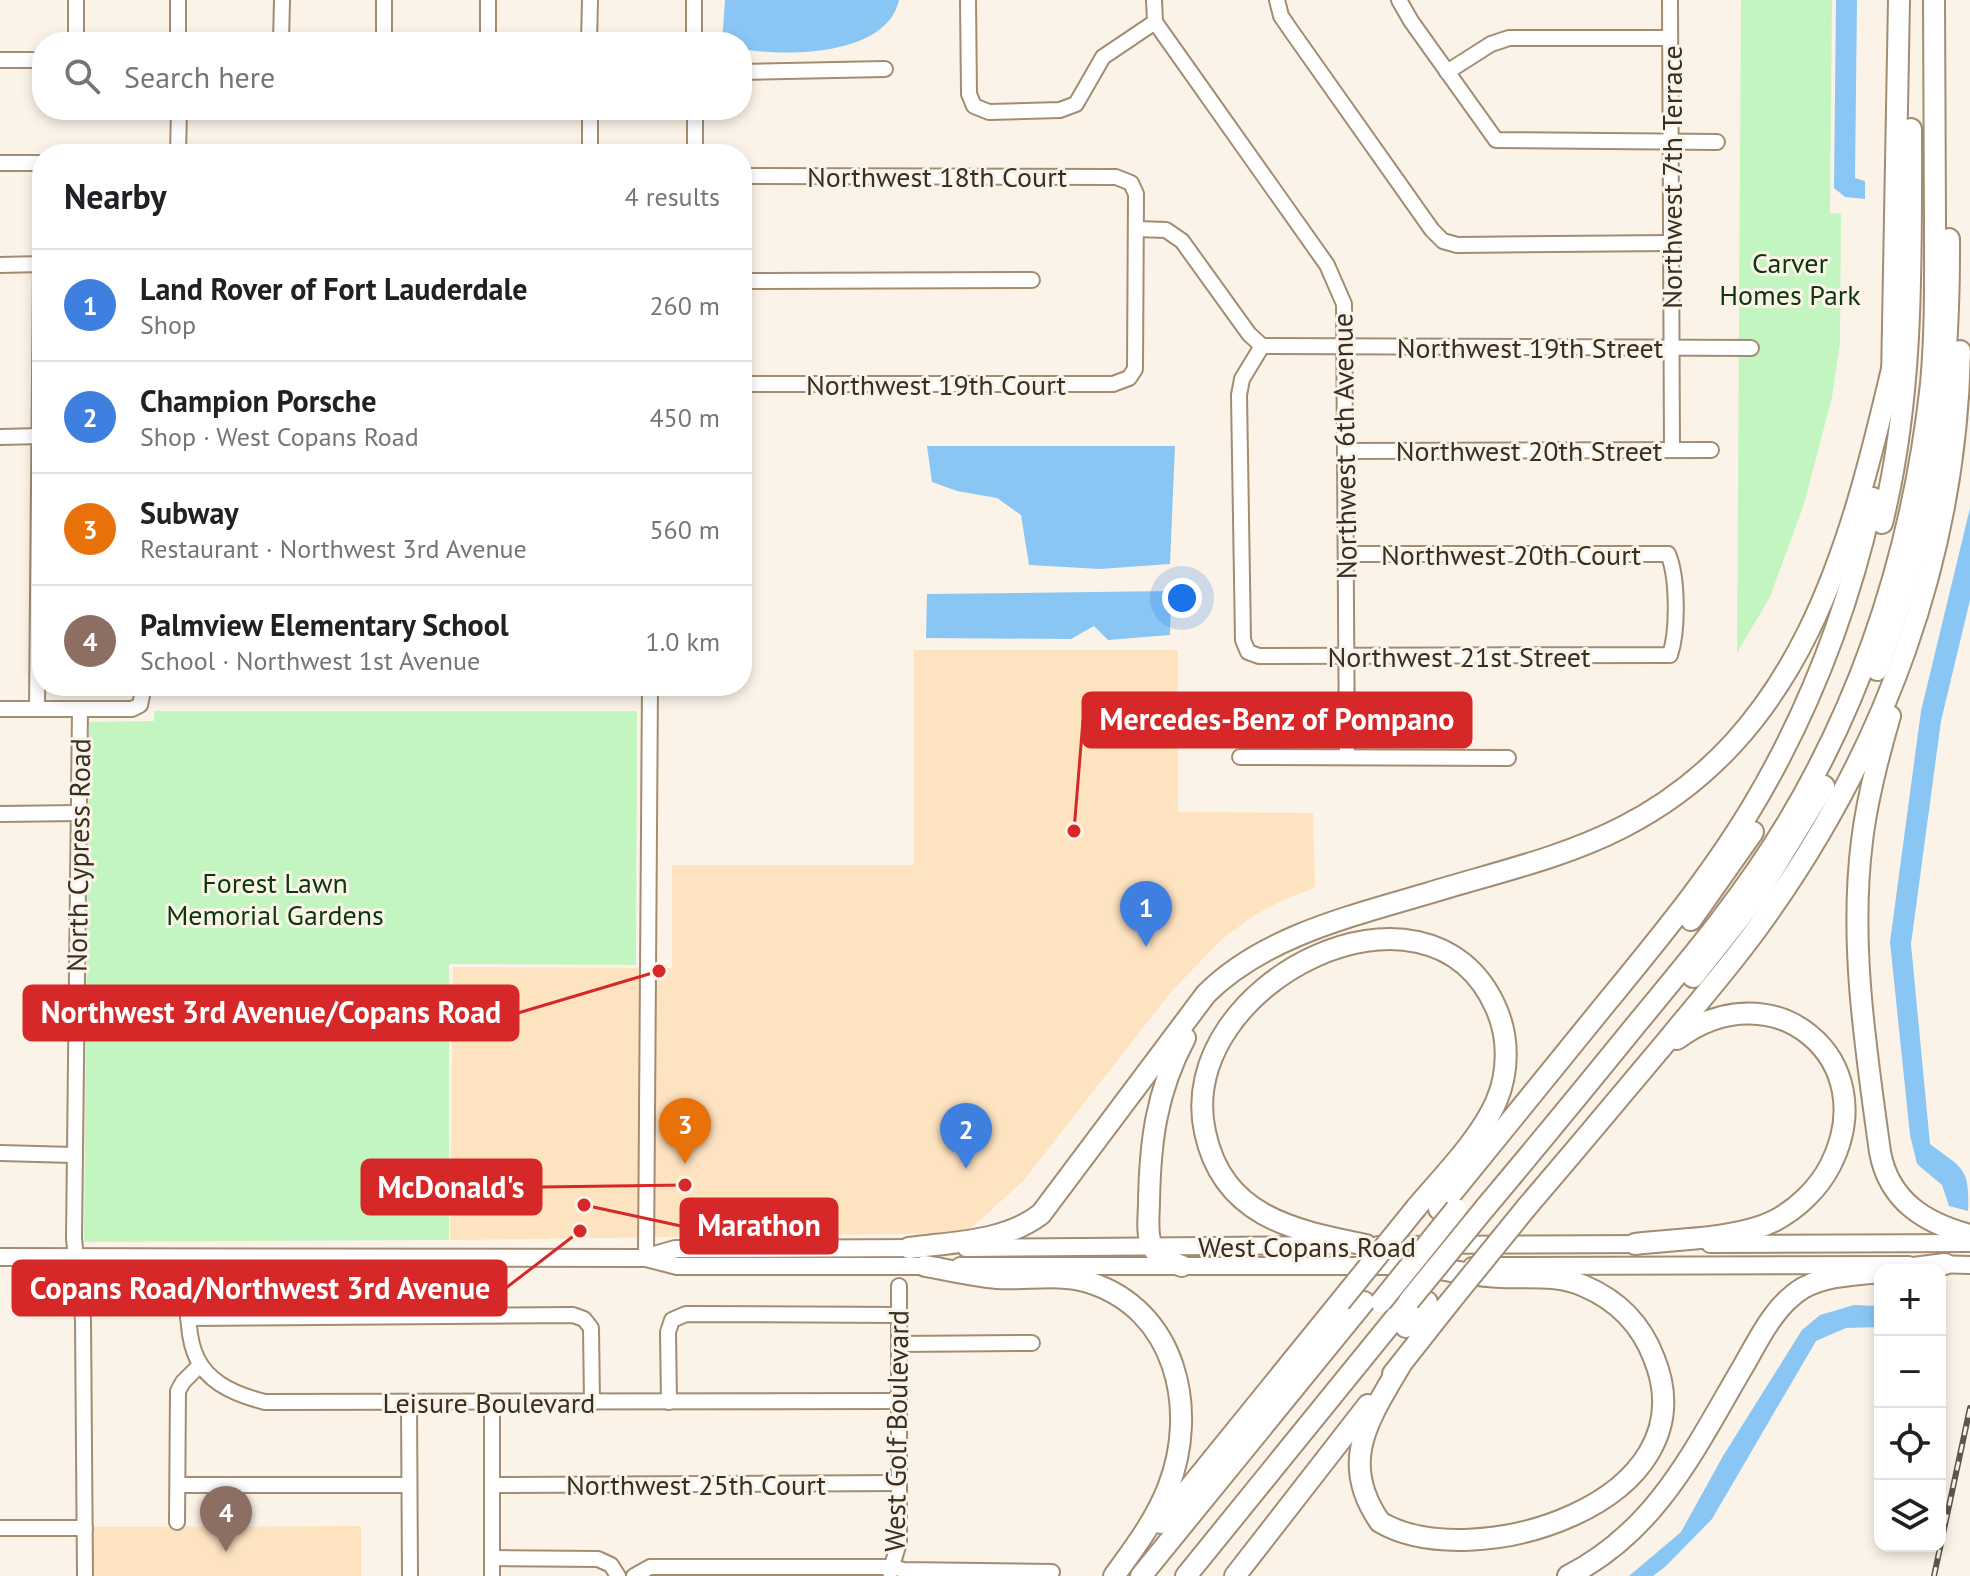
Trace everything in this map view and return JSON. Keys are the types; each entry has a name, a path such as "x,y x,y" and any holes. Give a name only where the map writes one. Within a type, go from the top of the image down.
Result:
{"highway":[{"path":"1159,1576 1683,907 1722,854 1772,772 1838,624 1858,562 1880,466 1892,369 1899,0"},
{"path":"1447,1209 1676,939 1735,860 1790,767 1840,658 1876,548 1891,484 1901,419 1909,321 1912,0"},
{"path":"1186,1576 1418,1301 1711,934 1750,881 1808,786 1848,705 1893,578 1910,514 1931,381 1935,281 1934,0"},
{"path":"1494,1208 1717,950 1757,896 1810,811 1856,722 1903,594 1934,465 1946,365 1948,0"},
{"path":"1949,216 1959,282 1959,397 1945,511 1914,638 1869,799 1858,876 1857,951 1884,1170 1912,1210 1940,1226 1970,1235"},
{"path":"909,1248 1002,1234 1018,1229 1041,1214 1206,994 1228,975 1293,938 1324,925 1594,840 1654,808 1707,768 1764,707 1812,626 1857,512 1892,369"},
{"path":"1235,1576 1449,1303 1748,941 1817,839 1856,768 1904,654 1925,587"},
{"path":"1116,1576 1492,1111 1505,1073 1504,1035 1496,1007 1487,990 1458,960 1442,950 1413,940 1372,939 1351,944 1315,957 1281,976 1232,1021 1213,1051 1205,1073 1203,1125 1212,1155 1228,1184 1265,1217 1288,1227 1366,1245"},
{"path":"1182,1266 1162,1258 1152,1247 1149,1234 1150,1151 1154,1118 1176,1054 1202,1011 1226,985 1263,954"},
{"path":"1635,1244 1742,1231 1767,1224 1787,1213 1808,1196 1826,1173 1839,1146 1846,1109 1839,1076 1825,1051 1802,1029 1768,1015 1739,1012 1708,1020 1679,1038 1647,1065"},
{"path":"925,1266 996,1278 1085,1281 1105,1288 1130,1304 1152,1324 1163,1341 1175,1368 1181,1397 1181,1430 1176,1461 1155,1517 1116,1576"},
{"path":"1423,1266 1498,1277 1550,1277 1572,1281 1613,1302 1642,1333 1662,1383 1664,1403 1660,1437 1641,1479 1605,1520"},
{"path":"1568,1576 1617,1545 1661,1501 1766,1328 1788,1299 1827,1278 1874,1273"},
{"path":"1204,1576 1418,1301"},
{"path":"1141,1576 1372,1302"},
{"path":"1400,1366 1365,1429 1361,1477 1378,1519 1391,1535 1415,1555"}],"main road":[{"name":"West Copans Road","path":"646,1258 675,1249 1970,1243"},
{"name":"West Copans Road","path":"0,1257 646,1258 677,1266 1874,1264"},
{"name":"West Copans Road","path":"1946,1264 1970,1265"}],"street":[{"path":"76,0 76,32"},
{"path":"178,0 178,32"},
{"path":"281,32 282,0"},
{"path":"384,0 384,32"},
{"path":"488,0 488,32"},
{"path":"589,32 590,0"},
{"path":"694,0 694,32"},
{"path":"968,0 969,94 974,106 989,112 1060,110 1076,104 1103,57 1155,22 1154,0"},
{"path":"1277,0 1281,16 1292,32 1432,230 1443,241 1457,245 1671,243"},
{"path":"1399,0 1496,140 1717,142"},
{"name":"Northwest 7th Terrace","path":"1670,0 1672,450"},
{"name":"Northwest 6th Avenue","path":"1155,22 1327,265 1344,304 1347,757"},
{"path":"1447,72 1491,44 1509,38 1670,38"},
{"path":"0,60 32,60"},
{"path":"752,72 885,69"},
{"path":"178,144 179,120"},
{"path":"590,120 590,144"},
{"path":"695,120 695,144"},
{"path":"0,163 32,163"},
{"name":"Northwest 18th Court","path":"752,176 1116,177 1131,183 1136,194 1136,229"},
{"path":"1136,229 1166,230 1182,241 1249,334 1262,346"},
{"name":"Northwest 19th Court","path":"752,384 1113,384 1129,378 1135,369 1136,229"},
{"path":"0,265 32,264"},
{"path":"752,281 1032,280"},
{"name":"Northwest 19th Street","path":"1262,346 1751,348"},
{"name":"Northwest 21st Street","path":"1262,346 1242,379 1239,395 1243,640 1248,652 1259,656 1670,655"},
{"path":"0,437 32,436"},
{"name":"Northwest 20th Street","path":"1346,451 1711,450"},
{"name":"Northwest 20th Court","path":"1347,554 1668,554 1674,566 1674,641 1670,655"},
{"path":"37,696 37,709"},
{"path":"0,709 132,709 140,705 142,696"},
{"path":"646,1258 650,696"},
{"name":"North Cypress Road","path":"80,709 74,1155 75,1258 83,1320 85,1576"},
{"path":"1240,757 1508,758"},
{"path":"0,814 79,813"},
{"path":"0,1153 74,1155"},
{"path":"177,1522 178,1391 199,1366 191,1347 188,1318 188,1259"},
{"name":"West Golf Boulevard","path":"890,1571 899,1543 899,1286"},
{"path":"669,1402 668,1332 672,1320 686,1314 899,1315"},
{"path":"188,1318 573,1315 584,1319 591,1328 592,1403"},
{"path":"899,1344 1032,1343"},
{"name":"Leisure Boulevard","path":"199,1366 236,1395 265,1402 899,1401"},
{"path":"409,1403 410,1576"},
{"path":"492,1403 492,1576"},
{"name":"Northwest 25th Court","path":"492,1485 899,1483"},
{"path":"178,1485 409,1485"},
{"path":"0,1528 85,1528"},
{"path":"492,1558 598,1559 611,1565 618,1576"},
{"path":"634,1576 650,1567 1005,1574 1052,1572"}],"shaded area":[{"path":"914,650 1178,650 1178,812 1313,813 1315,888 1255,915 1221,940 1171,992 1024,1180 966,1233 450,1240 453,967 672,968 672,865 914,865"},
{"path":"361,1526 361,1576 93,1576 92,1527"}],"green space":[{"name":"Carver Homes Park","path":"1741,0 1832,0 1830,213 1841,214 1840,343 1832,397 1804,504 1770,597 1737,653"},
{"name":"Forest Lawn Memorial Gardens","path":"154,711 637,711 636,965 449,964 449,1240 84,1242 89,722 154,721"}],"water":[{"path":"725,0 899,0 891,19 876,32 856,42 832,48 783,53 752,50 752,32 723,32"},
{"path":"1836,0 1857,0 1855,178 1865,181 1865,199 1845,197 1834,188"},
{"path":"927,446 1175,446 1170,564 1100,569 1029,565 1021,515 997,498 957,491 932,482"},
{"path":"1970,508 1970,600 1941,721 1911,944 1930,1144 1957,1165 1966,1177 1968,1211 1949,1206 1942,1185 1917,1164 1910,1135 1890,942 1921,711"},
{"path":"1171,591 1170,635 1108,640 1094,626 1071,639 926,638 927,594"},
{"path":"1854,1305 1874,1306 1874,1327 1846,1328 1816,1341 1712,1519 1653,1576 1629,1576 1681,1532 1723,1456 1802,1330 1820,1315"}],"railway":[{"path":"1934,1576 1970,1408"}],"place":[{"name":"Mercedes-Benz of Pompano","path":"1074,831"},
{"name":"Land Rover of Fort Lauderdale","path":"1146,947"},
{"name":"Northwest 3rd Avenue/Copans Road","path":"659,971"},
{"name":"Subway","path":"685,1164"},
{"name":"Champion Porsche","path":"966,1169"},
{"name":"McDonald's","path":"685,1185"},
{"name":"Marathon","path":"584,1205"},
{"name":"Copans Road/Northwest 3rd Avenue","path":"580,1231"},
{"name":"Palmview Elementary School","path":"226,1552"}]}
